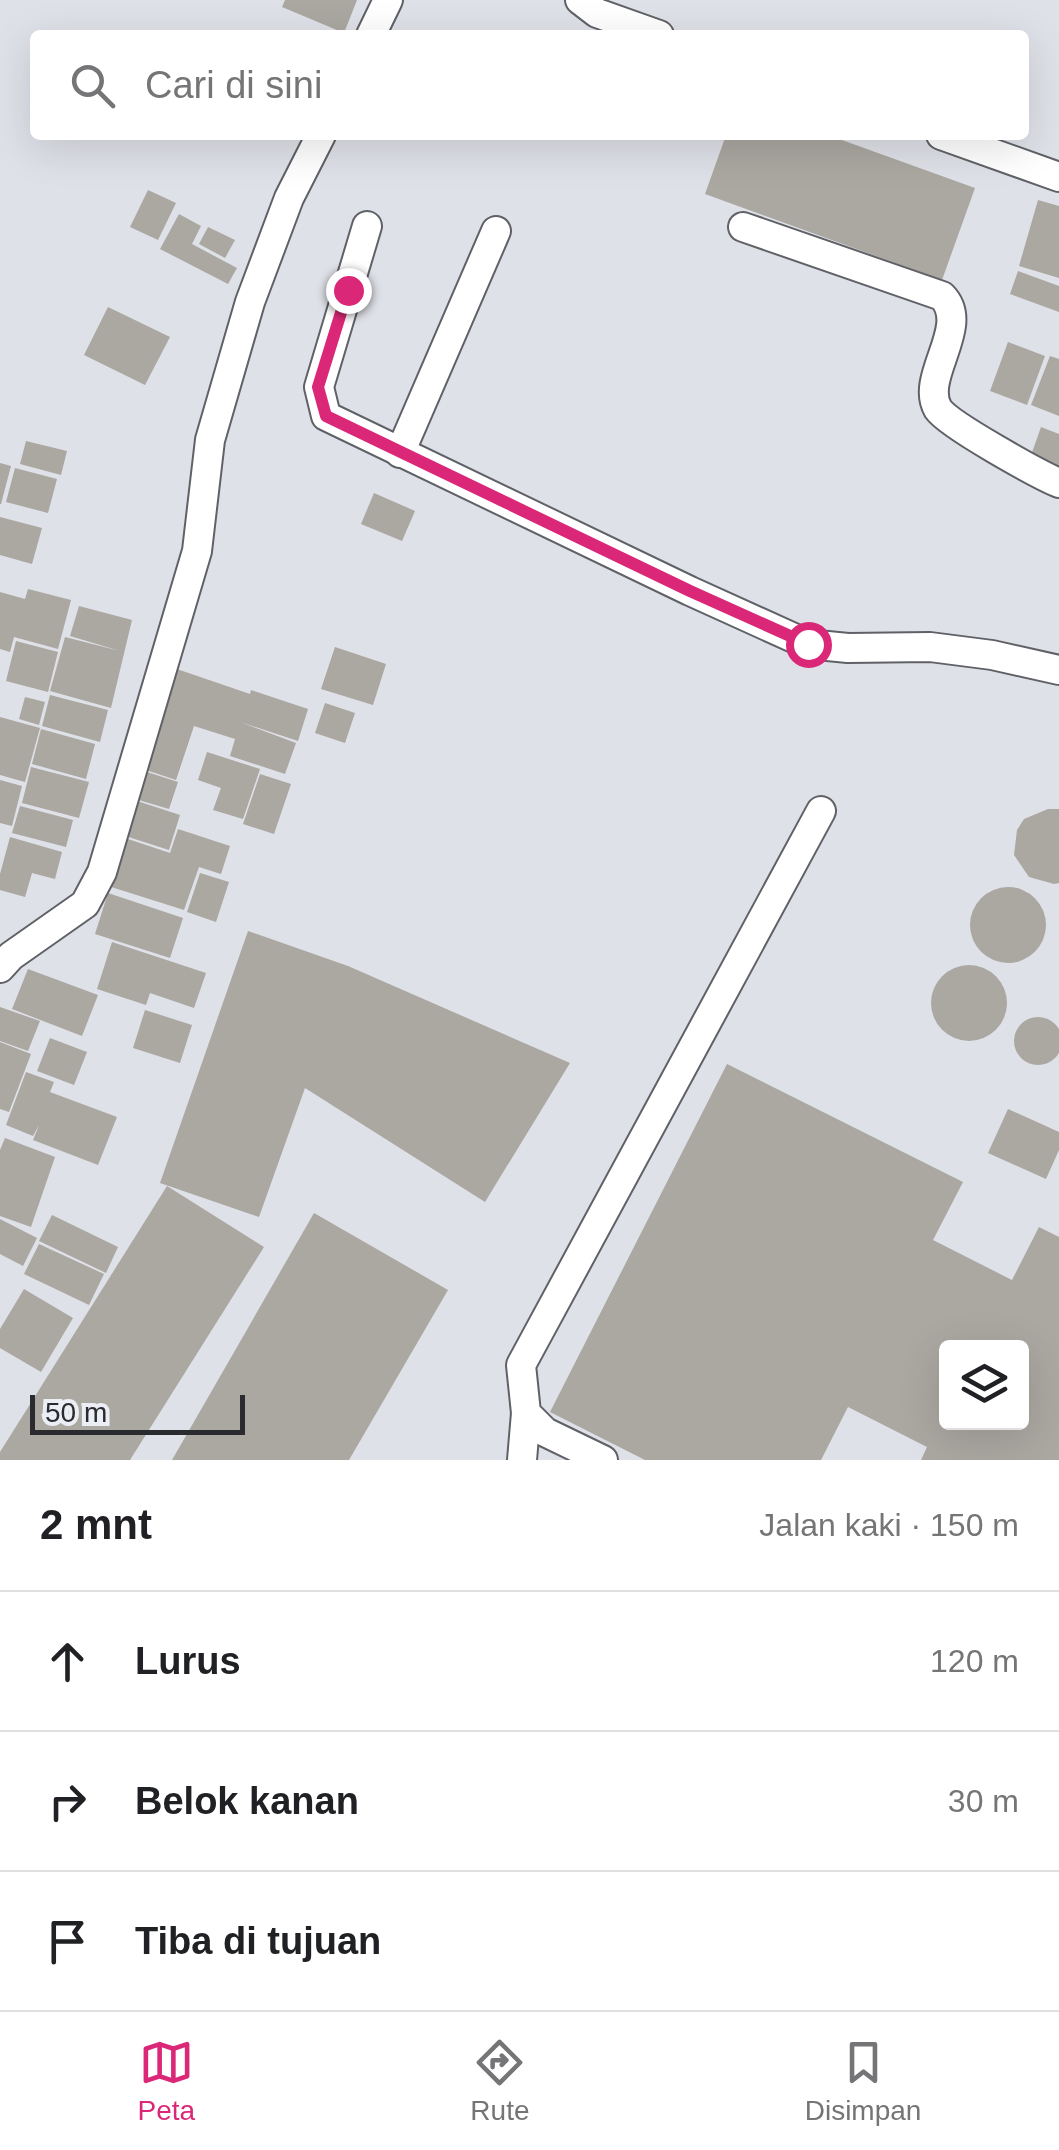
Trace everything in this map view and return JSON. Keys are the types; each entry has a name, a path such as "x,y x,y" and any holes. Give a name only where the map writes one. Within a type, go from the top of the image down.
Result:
{"street":[{"path":"373,30 388,0"},
{"path":"580,0 597,13 645,30"},
{"path":"0,968 85,904 102,872 192,570 210,440 250,302 289,198 318,140"},
{"path":"956,140 1059,177"},
{"path":"367,226 318,387 326,416 808,644 848,648 930,647 992,655 1059,670"},
{"path":"744,227 942,296 950,304 952,321 934,391 938,408 957,425 1059,483"},
{"path":"400,454 496,232"},
{"path":"522,1460 526,1413 520,1365 821,812"},
{"path":"526,1413 545,1432 603,1460"}],"building":[{"path":"285,0 357,0 345,30 282,7"},
{"path":"724,140 842,140 975,188 942,280 705,194"},
{"path":"148,190 176,203 158,240 130,227"},
{"path":"1038,200 1059,206 1059,278 1019,266"},
{"path":"179,214 201,226 192,244 237,268 228,284 160,249"},
{"path":"208,227 235,240 225,258 199,244"},
{"path":"1018,271 1059,286 1059,312 1010,294"},
{"path":"108,307 170,337 145,385 84,355"},
{"path":"1008,342 1045,356 1027,405 990,391"},
{"path":"1050,356 1059,359 1059,416 1031,405"},
{"path":"1041,427 1059,434 1059,472 1029,461"},
{"path":"26,441 67,451 61,475 20,464"},
{"path":"0,463 11,466 1,504 0,504"},
{"path":"15,468 57,479 48,513 6,502"},
{"path":"374,493 415,511 402,541 361,524"},
{"path":"0,517 42,528 32,564 0,555"},
{"path":"28,589 71,600 58,649 14,637 10,652 0,649 0,592 25,599"},
{"path":"79,606 132,620 111,708 50,691 65,637 120,651 70,636"},
{"path":"16,641 58,652 48,692 6,681"},
{"path":"335,647 386,664 373,705 321,689"},
{"path":"171,667 308,709 298,741 240,722 296,743 285,774 230,756 235,739 194,726 176,780 137,767"},
{"path":"50,695 108,710 100,742 42,726"},
{"path":"25,697 45,702 39,725 19,719"},
{"path":"325,703 355,713 345,743 315,733"},
{"path":"0,717 40,728 25,782 0,775"},
{"path":"41,729 95,744 86,779 32,764"},
{"path":"207,752 260,769 243,819 213,810 221,788 198,780"},
{"path":"31,767 89,782 79,818 22,803"},
{"path":"141,770 178,782 169,809 132,798"},
{"path":"260,774 291,784 274,834 243,824"},
{"path":"0,780 22,786 12,826 0,823"},
{"path":"131,799 180,815 169,850 119,834"},
{"path":"20,806 73,820 66,847 12,833"},
{"path":"1048,809 1059,809 1059,883 1054,884 1029,877 1014,855 1017,830 1024,819"},
{"path":"178,829 230,846 221,874 199,867 184,910 108,886 125,838 170,853"},
{"path":"10,837 62,852 55,879 32,873 25,897 0,890"},
{"path":"200,873 229,882 216,922 187,912"},
{"path":"1008,887 1035,898 1046,925 1035,952 1008,963 981,952 970,925 981,898"},
{"path":"108,893 183,918 170,958 95,934"},
{"path":"248,931 348,966 570,1063 485,1202 305,1088 259,1217 160,1183"},
{"path":"112,942 206,973 194,1008 150,993 146,1005 97,989"},
{"path":"969,965 996,976 1007,1003 996,1030 969,1041 942,1030 931,1003 942,976"},
{"path":"28,969 98,995 82,1036 12,1009"},
{"path":"0,1007 40,1021 28,1051 0,1041"},
{"path":"145,1010 192,1025 180,1063 133,1048"},
{"path":"1038,1017 1055,1024 1060,1031 1060,1051 1055,1058 1038,1065 1021,1058 1014,1041 1021,1024"},
{"path":"50,1038 87,1052 74,1085 37,1071"},
{"path":"0,1042 31,1054 9,1112 0,1109"},
{"path":"727,1064 963,1182 933,1240 1012,1280 1039,1227 1059,1237 1059,1460 921,1460 927,1447 848,1407 821,1460 645,1460 550,1412"},
{"path":"26,1072 54,1082 50,1092 117,1117 98,1165 33,1140 39,1125 33,1136 6,1125"},
{"path":"1008,1109 1059,1132 1059,1150 1046,1179 988,1153"},
{"path":"5,1138 55,1157 31,1227 0,1216 0,1150"},
{"path":"167,1186 264,1247 130,1460 0,1460 0,1452"},
{"path":"314,1213 448,1290 349,1460 172,1460"},
{"path":"52,1215 118,1247 106,1273 39,1241"},
{"path":"0,1219 37,1238 23,1266 0,1254"},
{"path":"39,1244 104,1274 89,1305 24,1274"},
{"path":"24,1289 73,1318 41,1372 0,1348 0,1329"}],"route":[{"path":"348,290 318,387 326,416 808,644"}]}
